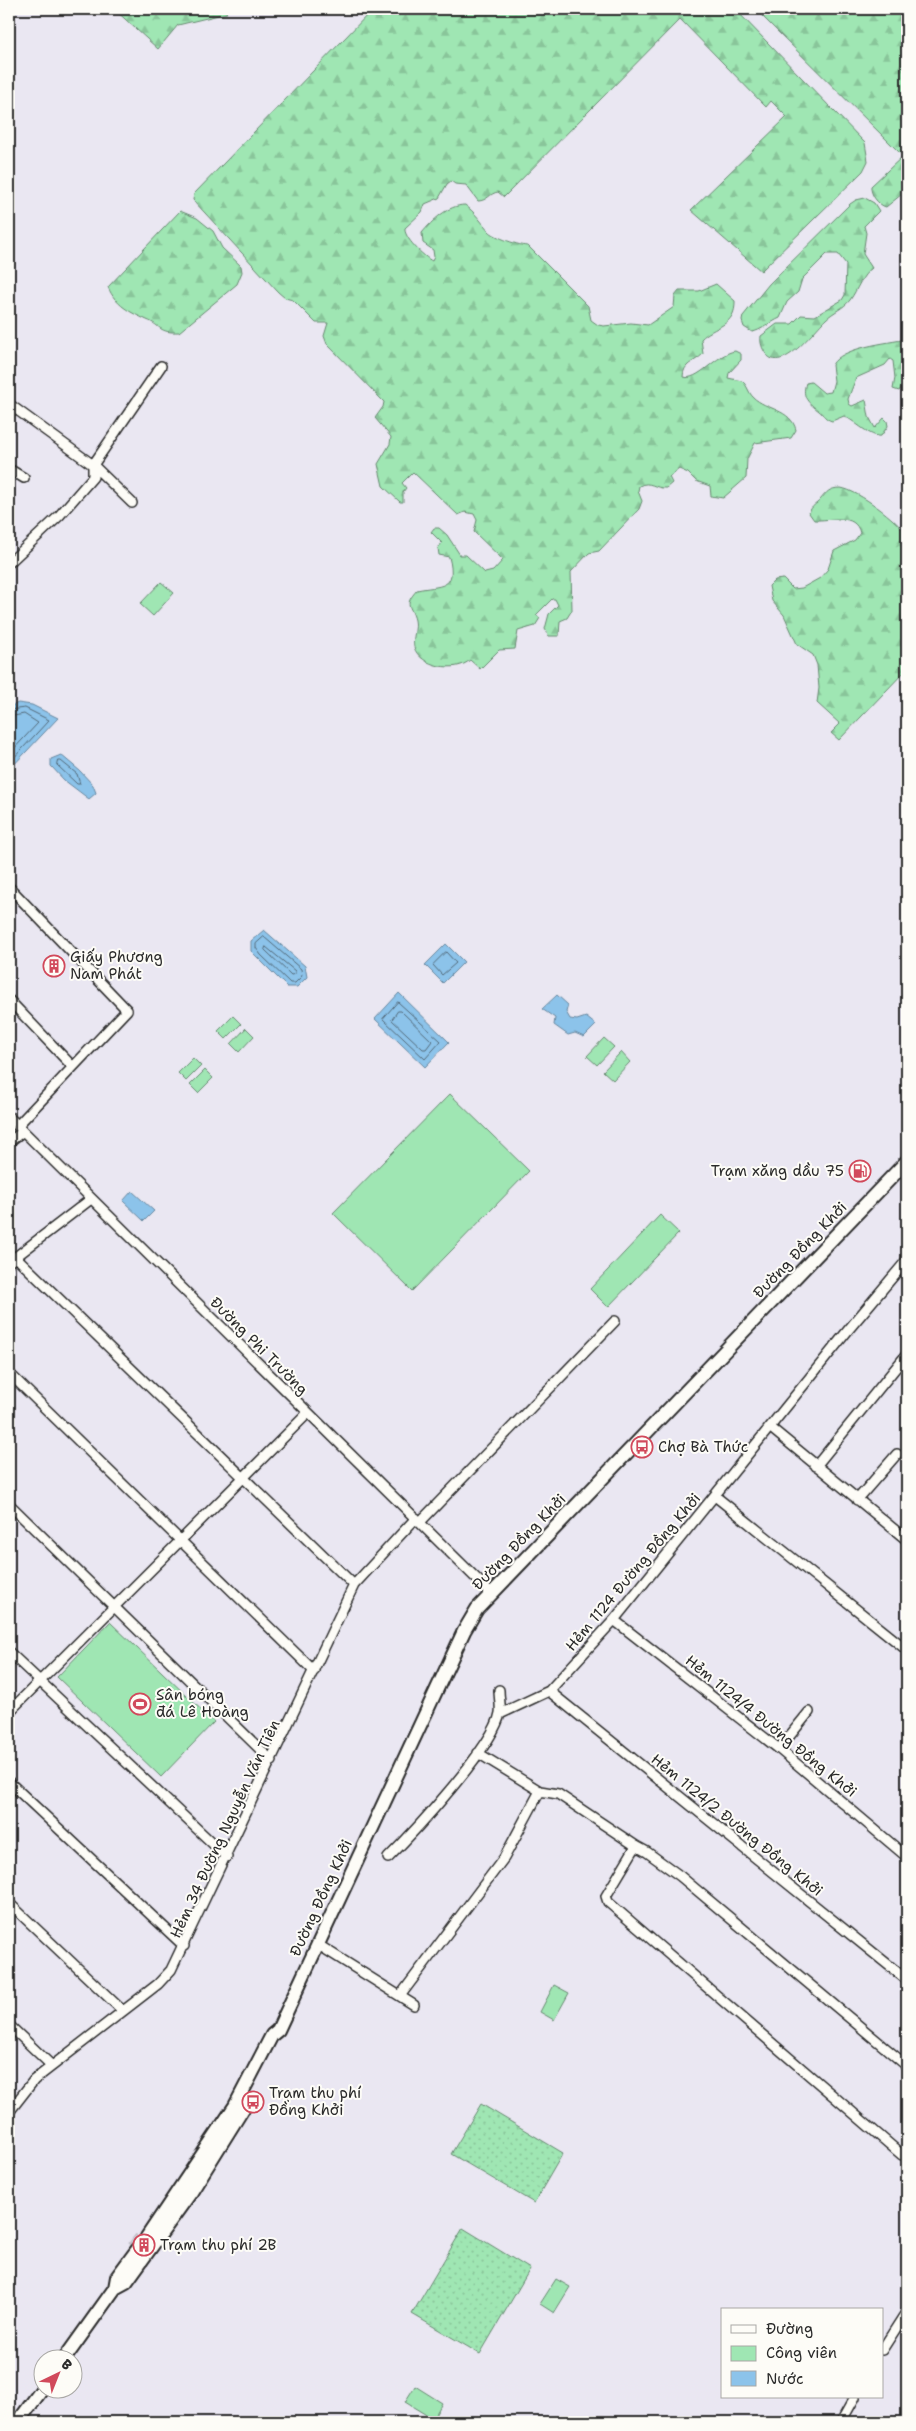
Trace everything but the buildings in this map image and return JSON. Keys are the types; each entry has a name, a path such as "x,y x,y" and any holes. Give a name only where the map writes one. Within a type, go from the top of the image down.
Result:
{"main road":[{"name":"Đường Đồng Khởi","path":"147,2233 171,2203 235,2106 272,2035 278,2030 464,1630 491,1593 907,1161"},
{"name":"Đường Đồng Khởi","path":"115,2288 126,2282 215,2154 273,2053 280,2038 278,2030"},
{"name":"Đường Đồng Khởi","path":"72,2348 115,2288 117,2277 134,2252"},
{"path":"18,2422 36,2398"}],"street":[{"path":"9,563 59,516 93,477 93,465 161,366"},
{"path":"9,404 93,465 132,503"},
{"path":"9,469 24,478"},
{"path":"9,887 127,1010 73,1067 9,1142"},
{"path":"9,1000 73,1067"},
{"name":"Đường Phi Trường","path":"9,1117 491,1593"},
{"path":"91,1199 12,1260 243,1477 354,1585"},
{"name":"Hẻm 1124 Đường Đồng Khởi","path":"500,1714 549,1691 614,1620 907,1260"},
{"name":"Hẻm 34 Đường Nguyễn Văn Tiên","path":"9,2112 26,2088 167,1975 184,1946 227,1857 354,1585 615,1321"},
{"path":"816,1466 907,1354"},
{"path":"9,1373 314,1670"},
{"path":"9,1712 38,1680 308,1413"},
{"path":"771,1428 857,1500 905,1534"},
{"path":"857,1500 897,1454"},
{"path":"715,1496 907,1650"},
{"path":"9,1504 272,1761"},
{"name":"Hẻm 1124/4 Đường Đồng Khởi","path":"614,1620 779,1749 907,1857"},
{"path":"9,1652 227,1857"},
{"path":"388,1858 423,1821 478,1753 500,1714 498,1690"},
{"name":"Hẻm 1124/2 Đường Đồng Khởi","path":"549,1691 907,1980"},
{"path":"779,1749 809,1712"},
{"path":"478,1753 540,1791 558,1794 647,1852 680,1876 907,2066"},
{"path":"9,1782 184,1946"},
{"path":"400,1996 504,1858 540,1791"},
{"path":"636,1846 606,1896 608,1902 902,2155"},
{"path":"9,1903 123,2011"},
{"path":"317,1944 414,2005"},
{"path":"9,2025 52,2066"},
{"path":"884,2347 907,2310"},
{"path":"841,2422 854,2398"}],"green space":[{"path":"114,9 223,9 227,13 178,25 158,49"},
{"path":"373,9 735,9 865,143 868,161 863,171 761,271 691,210 787,117 771,101 766,107 680,19 504,197 498,192 484,200 478,201 466,185 455,184 451,181 447,184 439,198 425,204 422,212 405,228 407,236 419,251 432,261 434,257 433,250 423,243 422,233 447,211 465,205 496,236 519,245 528,246 588,306 591,320 598,325 631,323 648,325 674,307 675,296 679,291 699,291 716,284 735,301 732,316 723,325 701,339 703,354 687,366 683,372 683,377 689,377 701,372 721,357 735,351 741,354 741,360 729,373 728,378 742,381 753,397 784,414 793,423 796,430 791,438 755,443 747,459 746,478 723,498 711,496 710,486 696,481 688,473 679,469 669,477 672,483 666,488 649,484 639,486 638,491 642,501 639,509 599,551 589,553 571,572 572,610 567,618 560,621 559,636 549,636 545,629 549,614 558,605 555,599 552,599 536,615 540,618 535,626 518,631 515,649 499,650 480,669 470,660 464,664 448,667 439,666 423,659 414,647 415,623 409,602 417,590 445,584 451,576 449,557 439,555 438,548 442,543 431,532 434,528 439,528 447,535 460,555 466,555 485,573 493,571 503,560 474,532 477,520 474,514 465,512 458,515 413,472 402,483 406,488 403,492 403,502 400,502 383,486 378,464 390,444 391,437 375,418 383,407 384,402 327,344 324,336 328,323 316,323 293,300 285,298 278,292 193,200 194,194"},
{"path":"755,9 907,9 907,190 886,207 875,199 871,186 903,156"},
{"path":"865,198 874,203 879,211 864,226 866,233 863,254 872,268 865,275 848,303 829,317 789,355 780,359 773,359 763,350 761,336 777,324 792,324 801,315 815,316 842,300 845,295 846,264 838,254 827,254 802,279 798,292 787,302 780,318 762,328 752,332 744,327 743,316 769,284 850,204"},
{"path":"180,211 197,218 213,231 222,248 241,266 242,272 237,284 179,332 172,332 164,330 124,308 111,294 108,287"},
{"path":"907,339 907,387 904,384 899,391 893,389 895,378 893,361 890,359 885,365 856,378 848,399 849,404 852,406 866,400 869,417 875,428 884,418 887,421 888,426 881,436 868,432 844,416 832,421 826,418 807,400 805,396 806,383 811,382 824,393 831,392 834,381 832,365 845,354 866,347"},
{"path":"841,488 858,494 877,507 907,535 907,669 839,740 831,733 840,724 817,703 819,688 817,665 813,655 797,644 784,615 772,601 769,586 775,580 783,579 793,589 802,588 820,578 828,569 834,551 855,540 860,533 853,522 841,519 814,520 809,513 829,491"},
{"path":"161,582 174,593 153,616 140,604"},
{"path":"233,1016 241,1024 226,1039 218,1031"},
{"path":"246,1028 254,1036 239,1052 231,1044"},
{"path":"604,1038 614,1047 597,1065 587,1056"},
{"path":"621,1052 630,1062 613,1080 603,1071"},
{"path":"193,1058 201,1066 186,1081 178,1073"},
{"path":"205,1070 213,1078 198,1093 190,1085"},
{"path":"450,1094 529,1171 412,1291 333,1213"},
{"path":"660,1215 679,1233 608,1307 590,1289"},
{"name":"Sân bóng đá Lê Hoàng","path":"110,1622 214,1722 161,1777 57,1677"},
{"path":"554,1985 569,1993 554,2020 540,2012"},
{"path":"481,2104 563,2153 534,2203 451,2154"},
{"path":"463,2228 530,2269 480,2354 412,2314"},
{"path":"556,2279 570,2287 554,2313 540,2304"},
{"path":"415,2386 442,2403 433,2419 405,2402"}],"water":[{"path":"18,703 32,705 58,718 9,770 9,707"},
{"path":"61,755 93,785 96,793 89,799 64,780 51,766 51,759"},
{"path":"264,930 305,966 307,977 297,987 287,987 251,951 251,941"},
{"path":"446,944 464,962 443,983 425,965"},
{"path":"399,993 449,1042 425,1067 375,1019"},
{"path":"557,995 568,1005 566,1012 570,1019 577,1020 586,1017 596,1025 584,1037 575,1033 568,1035 554,1025 555,1018 542,1009"},
{"path":"132,1191 154,1211 144,1221 123,1201"}],"tunnel":[{"path":"133,2247 143,2234"}],"place":[{"name":"Giấy Phương Nam Phát","path":"54,966"},
{"name":"Trạm xăng dầu 75","path":"860,1171"},
{"name":"Chợ Bà Thức","path":"642,1447"},
{"name":"Sân bóng đá Lê Hoàng","path":"140,1704"},
{"name":"Trạm thu phí Đồng Khởi","path":"253,2102"},
{"name":"Trạm thu phí 2B","path":"144,2245"}]}
